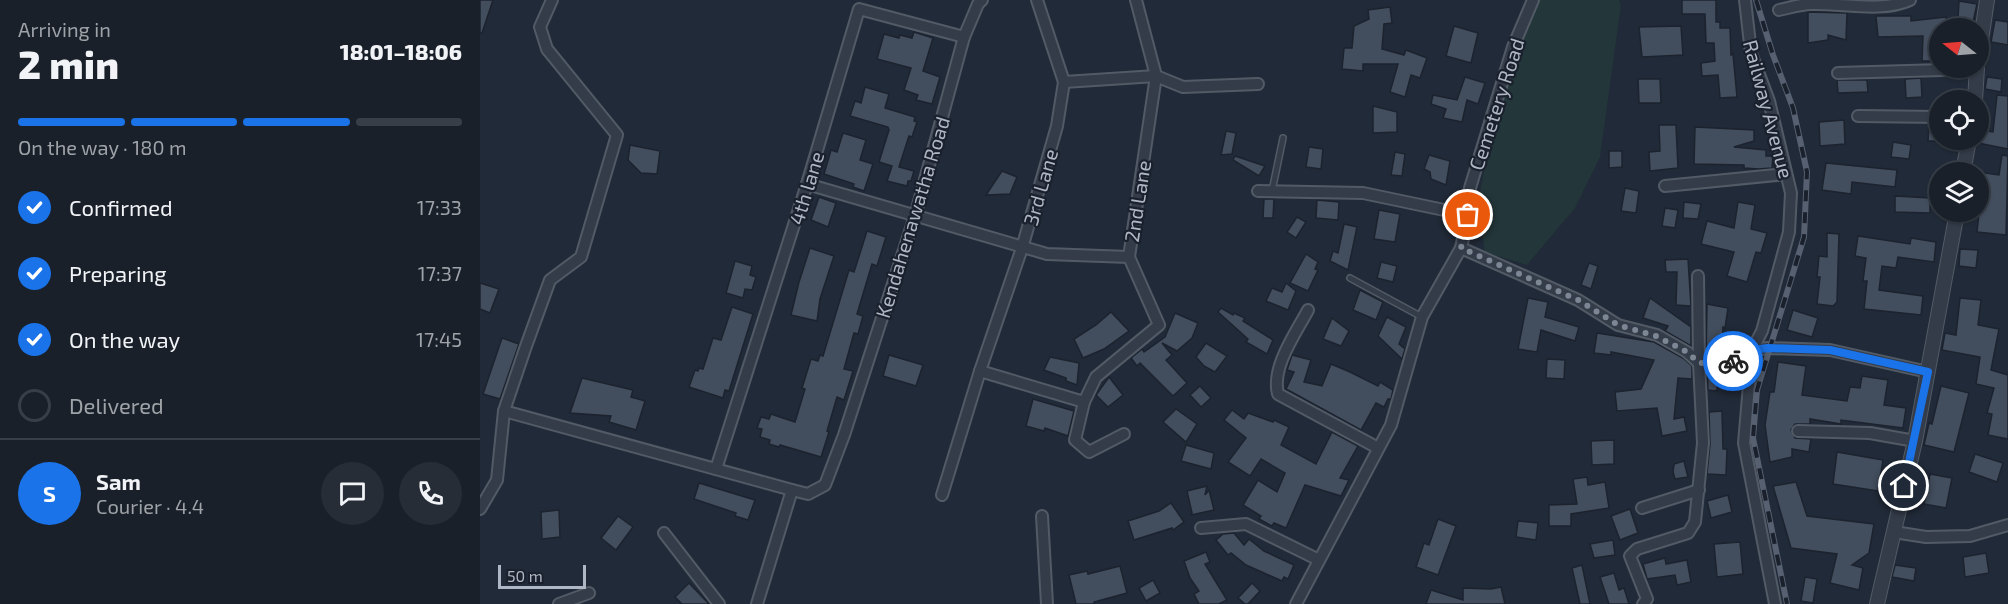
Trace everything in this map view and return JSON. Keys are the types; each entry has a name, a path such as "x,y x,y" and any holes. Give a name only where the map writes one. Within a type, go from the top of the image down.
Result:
{"street":[{"path":"480,509 497,480 504,411 550,280 581,257 617,135 547,49 540,27 552,0"},
{"name":"Kendahenawatha Road","path":"792,490 808,494 825,485 844,435 915,216 964,37 978,4 982,0"},
{"name":"3rd Lane","path":"942,495 980,371 1022,248 1057,126 1064,82 1037,0"},
{"name":"2nd Lane","path":"1084,402 1096,377 1159,326 1129,257 1156,76 1136,0"},
{"name":"Cemetery Road","path":"1296,604 1391,425 1422,317 1461,248 1468,215 1470,188 1513,47 1533,0"},
{"name":"Railway Avenue","path":"1745,0 1751,53 1769,101 1791,193 1789,232 1762,332 1752,350 1744,443 1775,604"},
{"path":"1779,10 1809,4 1900,5 1910,0"},
{"path":"1985,18 1987,0"},
{"name":"4th lane","path":"716,469 807,184 859,9 964,37"},
{"path":"1838,73 1929,68"},
{"path":"1064,82 1156,76 1183,87 1258,84"},
{"path":"1858,116 1929,117"},
{"path":"1665,186 1786,174"},
{"path":"807,184 1047,254 1129,257"},
{"path":"1258,191 1363,193 1468,215"},
{"path":"1877,604 1915,441 1955,222"},
{"path":"1461,248 1578,300 1618,325 1656,336 1687,352 1699,363 1730,363 1752,350 1768,348 1830,350 1928,372"},
{"path":"1643,604 1647,599 1630,556 1637,549 1688,533 1695,522 1703,443 1698,276"},
{"path":"1308,310 1278,368 1276,385 1278,394 1378,448"},
{"path":"980,371 1084,402 1075,440 1089,452 1124,434"},
{"path":"504,411 792,490 757,604"},
{"path":"1798,431 1869,433 1915,441"},
{"path":"1642,508 1699,490"},
{"path":"1042,516 1047,604"},
{"path":"1201,528 1246,524 1319,560"},
{"path":"1894,532 1926,537 1970,536 2008,525"},
{"path":"664,533 719,604"},
{"path":"559,604 589,593"}],"lane":[{"path":"1272,191 1283,138"},
{"path":"1350,278 1422,317"}],"shaded area":[{"path":"1533,0 1619,0 1621,5 1600,157 1575,208 1527,265 1485,252 1477,206 1500,93"}],"building":[{"path":"480,0 493,0 482,33 480,33"},
{"path":"1682,0 1716,0 1716,22 1720,22 1720,28 1730,28 1737,97 1720,98 1718,75 1702,76 1701,63 1715,61 1714,43 1706,43 1705,14 1682,14"},
{"path":"1959,1 1977,4 1974,18 1958,18"},
{"path":"1390,7 1392,23 1384,24 1382,49 1404,55 1406,50 1427,58 1420,78 1411,75 1405,97 1390,92 1398,64 1363,64 1363,71 1342,69 1344,48 1352,48 1354,26 1369,19 1368,10"},
{"path":"1808,12 1847,13 1846,40 1828,35 1828,40 1808,43"},
{"path":"1876,16 1911,16 1911,21 1929,19 1929,61 1922,61 1923,36 1878,37"},
{"path":"1995,20 2008,22 2008,45 1991,42"},
{"path":"1454,26 1478,33 1471,63 1446,56"},
{"path":"1681,26 1683,55 1642,57 1639,27"},
{"path":"914,32 933,38 923,71 940,77 932,104 916,100 918,95 904,90 911,68 877,59 884,34 899,38 900,35 912,38"},
{"path":"1465,77 1485,83 1478,104 1467,100 1462,122 1443,118 1446,109 1431,104 1433,95 1457,100"},
{"path":"1921,78 1922,97 1906,98 1905,79"},
{"path":"1987,78 2002,79 2001,92 1985,89"},
{"path":"1638,79 1660,79 1661,103 1639,103"},
{"path":"1837,80 1867,80 1868,92 1838,93"},
{"path":"865,87 889,94 885,108 915,117 914,121 917,122 912,137 909,136 899,167 914,171 907,186 887,181 892,166 879,162 888,127 850,116 855,101 861,103"},
{"path":"1997,95 2008,96 2008,149 1989,145 1989,131 1993,132"},
{"path":"1373,106 1397,112 1397,132 1373,133"},
{"path":"1844,120 1845,144 1820,146 1819,122"},
{"path":"1659,125 1676,125 1678,168 1650,171 1649,152 1660,151"},
{"path":"1695,127 1754,130 1754,141 1734,147 1766,150 1766,156 1773,156 1772,168 1694,164"},
{"path":"1226,131 1236,133 1232,154 1221,155"},
{"path":"843,133 866,140 860,160 873,164 864,191 853,187 854,184 824,174 831,150 837,152"},
{"path":"1893,142 1911,145 1909,159 1891,157"},
{"path":"630,145 660,151 657,174 641,173 628,160"},
{"path":"1309,147 1323,149 1321,169 1306,167"},
{"path":"1609,151 1622,151 1622,167 1609,168"},
{"path":"1395,152 1405,154 1402,176 1391,175"},
{"path":"1429,155 1450,161 1446,185 1431,179 1430,172 1424,169"},
{"path":"2002,155 2008,156 2006,235 1977,232 1978,222 1989,222 1989,174 1999,175"},
{"path":"1235,156 1265,166 1259,176 1233,160"},
{"path":"1826,163 1897,170 1895,187 1852,182 1851,194 1822,190"},
{"path":"1002,171 1017,177 1010,194 986,195"},
{"path":"1625,188 1639,191 1636,213 1621,211"},
{"path":"1895,196 1929,198 1929,213 1895,212"},
{"path":"819,197 836,203 828,227 811,220"},
{"path":"1264,199 1274,199 1273,218 1263,218"},
{"path":"1317,200 1339,202 1338,220 1316,218"},
{"path":"1684,202 1701,204 1698,219 1683,218"},
{"path":"1738,202 1755,205 1751,229 1767,233 1761,253 1756,252 1747,282 1727,276 1734,252 1701,244 1707,221 1734,228"},
{"path":"1665,208 1678,210 1675,228 1662,226"},
{"path":"1379,210 1400,214 1395,242 1374,239"},
{"path":"1297,217 1306,222 1296,238 1287,232"},
{"path":"1344,224 1357,227 1348,270 1330,261 1333,251 1338,253"},
{"path":"867,231 886,237 877,266 872,264 857,314 863,316 858,334 854,333 844,369 853,371 844,400 837,397 821,457 769,444 770,440 760,437 762,429 757,428 761,417 769,419 771,414 795,422 811,359 818,361 820,355 823,356 849,270 854,272"},
{"path":"1827,233 1839,234 1837,302 1833,306 1817,304 1820,277 1817,277 1819,256 1827,257"},
{"path":"1858,236 1910,244 1911,238 1936,242 1934,262 1898,257 1896,268 1882,266 1879,290 1923,296 1921,315 1864,309 1867,281 1863,281 1866,258 1855,256"},
{"path":"810,248 834,256 820,299 817,321 791,315"},
{"path":"1960,249 1978,250 1976,268 1959,266"},
{"path":"1306,254 1318,262 1315,269 1318,270 1308,291 1290,283"},
{"path":"1688,259 1691,306 1676,305 1677,272 1666,272 1665,260"},
{"path":"735,261 752,266 750,275 756,277 752,290 745,289 743,298 726,293"},
{"path":"1381,262 1397,266 1393,282 1377,278"},
{"path":"1589,263 1598,266 1591,289 1581,285"},
{"path":"480,283 499,289 490,313 480,309"},
{"path":"1286,283 1296,291 1288,310 1266,301 1272,288 1282,292"},
{"path":"1360,290 1383,302 1376,320 1353,310"},
{"path":"1528,298 1548,302 1545,317 1579,327 1575,341 1541,330 1537,352 1518,349"},
{"path":"1650,298 1691,327 1691,346 1665,331 1668,326 1643,318"},
{"path":"1960,298 1981,300 1978,325 1999,329 1991,370 2008,375 2008,439 1988,435 1992,414 1987,413 1994,388 1976,384 1980,357 1942,350 1945,333 1956,335"},
{"path":"1707,304 1728,308 1725,328 1723,327 1722,356 1706,356"},
{"path":"732,307 753,314 729,391 725,390 723,398 689,387 695,370 703,369 713,338 721,340"},
{"path":"1221,308 1233,315 1234,313 1245,318 1243,321 1273,340 1267,354 1246,342 1248,339 1218,312"},
{"path":"1793,310 1818,318 1812,337 1787,330"},
{"path":"1111,312 1129,331 1104,349 1083,358 1074,339"},
{"path":"1175,313 1198,323 1192,338 1177,351 1162,343 1172,355 1166,360 1187,383 1173,396 1140,363 1137,366 1131,358 1142,349 1144,352 1165,337"},
{"path":"1387,317 1406,327 1399,344 1405,349 1402,359 1378,336"},
{"path":"1332,318 1349,331 1341,346 1323,339"},
{"path":"1597,333 1654,342 1683,358 1692,366 1692,379 1678,378 1674,419 1684,417 1687,431 1662,436 1657,408 1617,411 1615,392 1641,389 1654,360 1611,352 1611,355 1594,353"},
{"path":"502,338 519,344 500,399 483,394"},
{"path":"1206,343 1227,356 1215,372 1204,366 1196,357"},
{"path":"889,355 923,365 916,386 883,376"},
{"path":"1292,355 1311,360 1304,382 1322,386 1331,364 1378,386 1380,382 1393,390 1391,399 1388,399 1384,407 1376,403 1361,430 1286,389 1294,372 1287,370"},
{"path":"1050,357 1079,363 1077,385 1066,381 1066,378 1044,370"},
{"path":"1547,359 1565,360 1564,379 1546,378"},
{"path":"1778,362 1806,366 1802,395 1847,401 1850,387 1860,388 1862,376 1888,380 1884,405 1906,408 1903,428 1841,420 1841,424 1810,419 1810,424 1795,424 1791,430 1795,438 1811,439 1809,452 1792,449 1792,457 1770,462 1765,425 1770,392 1774,392"},
{"path":"1707,370 1718,370 1717,391 1708,390"},
{"path":"1109,377 1123,395 1108,407 1096,395"},
{"path":"582,378 633,390 631,397 645,401 636,430 609,422 611,416 570,413"},
{"path":"1200,386 1211,398 1201,407 1190,395"},
{"path":"1941,386 1969,393 1954,452 1924,445 1929,423 1932,424"},
{"path":"1033,399 1074,411 1068,436 1045,428 1044,431 1026,426"},
{"path":"1176,409 1197,424 1186,442 1163,422"},
{"path":"1232,410 1244,419 1248,413 1289,427 1281,445 1316,464 1332,432 1358,446 1340,478 1349,480 1341,496 1305,485 1286,528 1274,523 1272,526 1259,519 1261,516 1243,505 1258,480 1277,492 1285,473 1261,459 1250,476 1228,462 1246,438 1224,420"},
{"path":"1722,411 1723,449 1727,449 1726,475 1707,474 1710,444 1709,412"},
{"path":"1614,440 1614,464 1592,465 1591,441"},
{"path":"1186,445 1214,453 1211,469 1181,461"},
{"path":"1837,452 1883,460 1878,491 1833,484"},
{"path":"1975,454 2003,463 1997,482 1969,472"},
{"path":"1684,461 1688,477 1675,479 1674,464"},
{"path":"1930,474 1952,478 1946,508 1924,504"},
{"path":"1587,477 1588,485 1605,482 1609,508 1571,514 1571,526 1549,526 1549,505 1577,504 1573,479"},
{"path":"1796,482 1807,516 1874,524 1869,553 1852,565 1863,568 1859,590 1830,583 1837,554 1791,548 1773,486"},
{"path":"699,483 755,500 748,520 735,516 736,513 694,499"},
{"path":"1207,486 1205,495 1209,490 1214,510 1191,515 1187,491"},
{"path":"1728,495 1732,512 1711,518 1707,501"},
{"path":"1171,503 1184,522 1173,530 1172,528 1134,540 1128,521 1159,511"},
{"path":"1630,509 1638,533 1620,540 1611,516"},
{"path":"559,510 560,537 542,539 541,512"},
{"path":"618,516 633,527 616,550 601,538"},
{"path":"1438,519 1456,526 1438,575 1416,567 1424,543 1429,545"},
{"path":"1518,521 1538,523 1536,540 1516,537"},
{"path":"1234,533 1244,545 1249,539 1264,551 1294,565 1288,579 1284,577 1282,581 1246,565 1231,553 1228,555 1216,540 1223,534"},
{"path":"1613,540 1615,555 1594,558 1590,544"},
{"path":"1740,542 1743,574 1717,577 1714,544"},
{"path":"1206,552 1210,562 1205,564 1227,600 1219,604 1199,604 1194,594 1199,591 1190,578 1184,561"},
{"path":"1986,553 1989,573 1965,577 1963,557"},
{"path":"1665,558 1666,564 1687,560 1691,582 1677,585 1675,575 1647,579 1643,564"},
{"path":"1582,565 1590,604 1580,604 1572,568"},
{"path":"1895,565 1916,568 1914,581 1892,577"},
{"path":"1120,566 1127,593 1094,602 1094,604 1076,604 1069,575 1087,571 1088,574"},
{"path":"1614,573 1619,590 1624,588 1629,604 1609,604 1600,577"},
{"path":"1805,577 1817,579 1813,603 1801,601"},
{"path":"1153,580 1160,593 1146,601 1139,588"},
{"path":"689,583 709,604 682,604 675,597"},
{"path":"1252,583 1260,591 1248,604 1245,604 1238,598"},
{"path":"1501,587 1505,604 1426,604 1431,590 1463,600 1463,588"}],"railway":[{"path":"1756,0 1793,108 1807,172 1804,237 1757,390 1753,438 1787,604"}],"way so far":[{"path":"1468,215 1461,248 1578,300 1618,325 1656,336 1687,352 1699,363 1730,363 1733,361"}],"route":[{"path":"1733,361 1752,350 1768,348 1830,350 1928,372 1904,486"}]}
